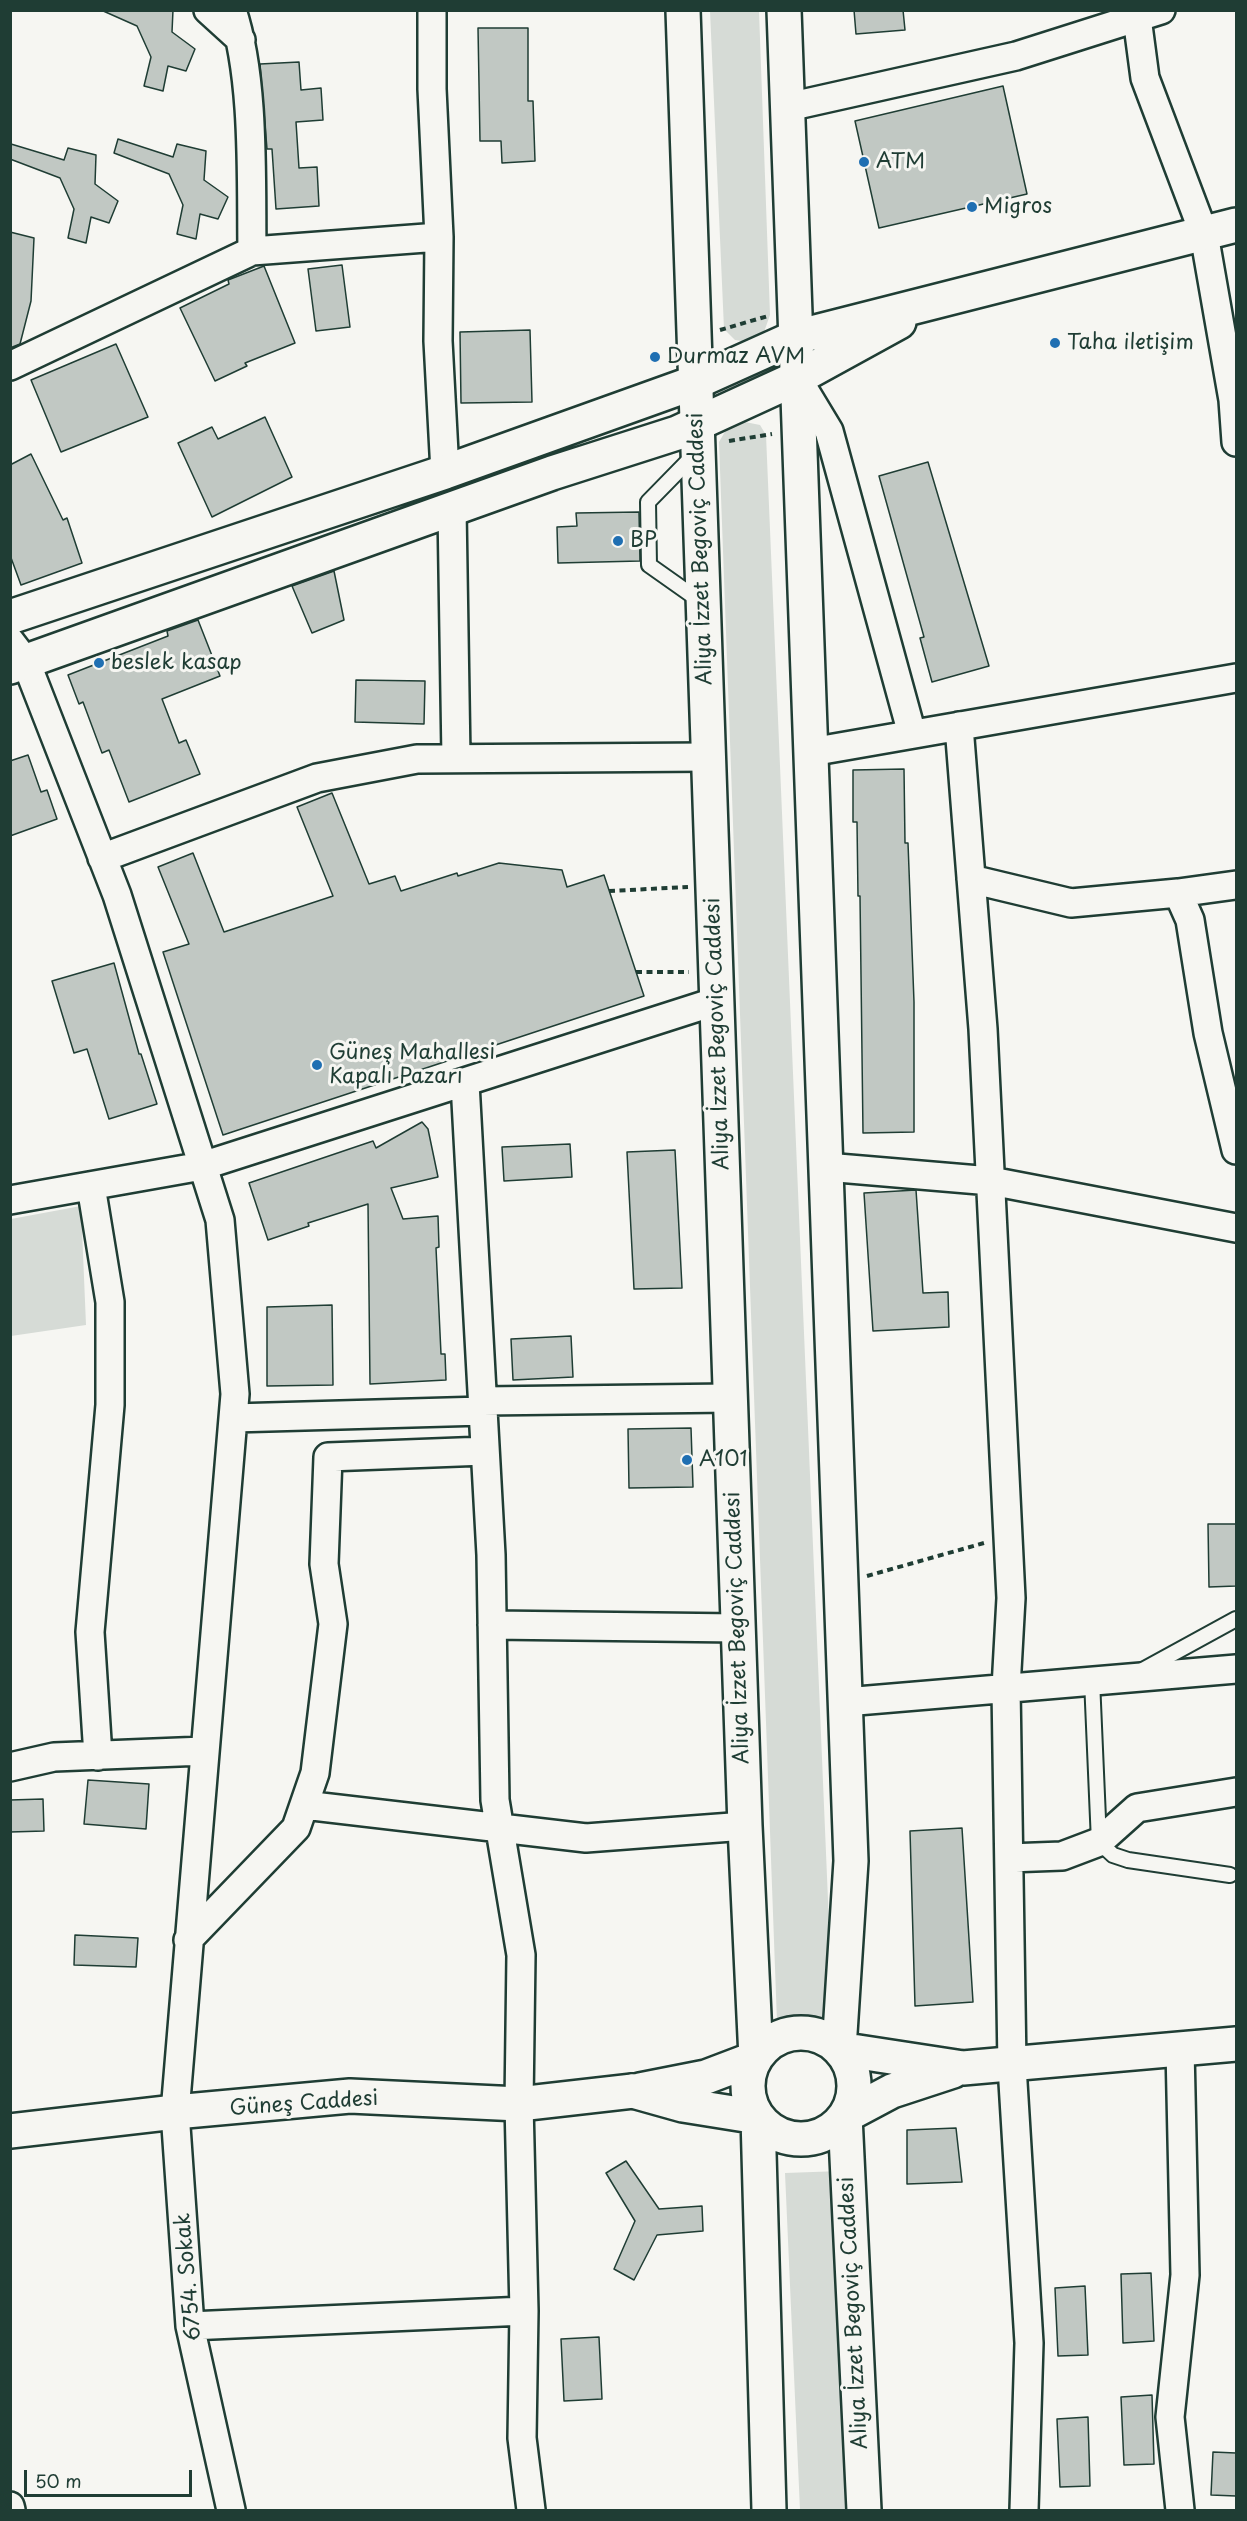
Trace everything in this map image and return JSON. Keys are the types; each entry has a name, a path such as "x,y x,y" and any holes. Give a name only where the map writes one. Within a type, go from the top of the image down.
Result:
{"main road":[{"name":"Aliya İzzet Begoviç Caddesi","path":"683,10 745,1826 756,2058"},
{"path":"784,10 851,1861 839,2049"},
{"path":"10,617 445,472 696,382 795,322 844,323 935,303 1236,225"},
{"path":"16,657 452,509 698,440 797,378 935,303"},
{"path":"769,2511 759,2117 748,2088 750,2073 756,2058 767,2046 795,2033 819,2037 839,2049 848,2060 854,2082 853,2094 845,2116"},
{"path":"839,2049 963,2068 1012,2066 1236,2044"},
{"name":"Güneş Caddesi","path":"10,2131 175,2112 350,2096 519,2104 633,2091 706,2077 756,2058"},
{"path":"633,2091 683,2105 759,2117 770,2129 785,2137 802,2139 818,2136 833,2128 845,2116 892,2091 963,2068"},
{"name":"Aliya İzzet Begoviç Caddesi","path":"845,2116 864,2511"}],"street":[{"path":"208,10 242,41"},
{"path":"232,10 242,41 251,164 252,251"},
{"path":"432,10 432,89 439,237 438,341 445,472"},
{"path":"788,107 1016,56 1145,13 1145,78 1204,234 1235,399 1236,442"},
{"path":"10,366 252,251 439,237"},
{"path":"797,378 829,431 912,734"},
{"path":"452,509 456,758"},
{"name":"6754. Sokak","path":"16,657 117,895 220,1220 235,1394 175,2112 190,2326 231,2511"},
{"path":"811,752 1236,678"},
{"path":"959,726 983,1029 1011,1598 1006,1688 1012,2066 1029,2343 1024,2511"},
{"path":"102,858 317,778 417,759 709,757"},
{"path":"971,879 1071,903 1236,885"},
{"path":"1179,893 1190,920 1208,1033 1236,1150"},
{"path":"10,1200 202,1166 717,1001"},
{"path":"465,1083 485,1451 492,1625 495,1800 521,1955 519,2104 524,2311 522,2438 531,2511"},
{"path":"826,1167 990,1180 1236,1228"},
{"path":"91,1186 110,1302 110,1405 90,1632 98,1755"},
{"path":"233,1418 483,1406 730,1398"},
{"path":"188,1940 296,1828 315,1773 333,1624 324,1564 328,1457 485,1451"},
{"path":"492,1625 738,1628"},
{"path":"845,1702 1236,1669"},
{"path":"10,1767 54,1757 204,1751"},
{"path":"1009,1858 1062,1856 1099,1842 1137,1808 1236,1792"},
{"path":"304,1805 586,1838 745,1826"},
{"path":"1180,2049 1185,2275 1170,2417 1180,2511"},
{"path":"190,2326 524,2311"}],"lane":[{"path":"698,440 648,502 649,565 703,603"},
{"path":"1131,1677 1236,1619"},
{"path":"1092,1680 1099,1842 1113,1855 1128,1860 1230,1875"}],"path":[{"path":"694,336 795,322"},
{"path":"698,440 799,429"},
{"path":"609,891 691,887"},
{"path":"636,972 695,972"},
{"path":"841,1583 1008,1537"}],"shaded area":[{"path":"710,11 759,11 770,315 764,332 748,342 735,340 724,329"},
{"path":"745,422 760,425 766,435 833,2018 777,2022 719,442 726,430"},
{"path":"81,1206 86,1325 11,1336 11,1219"},
{"path":"841,2171 854,2510 800,2510 785,2173"}],"building":[{"path":"101,10 173,10 172,32 195,49 186,71 168,66 163,91 144,86 151,57 137,26"},
{"path":"854,10 903,10 905,30 856,34"},
{"path":"478,28 528,28 528,101 533,101 535,161 502,163 501,141 480,141"},
{"path":"299,62 301,90 321,88 323,120 296,122 299,168 317,167 319,206 276,209 272,149 267,149 260,64"},
{"path":"1003,86 1027,194 879,228 855,121"},
{"path":"118,139 173,157 177,144 206,151 204,180 228,197 218,219 200,214 196,239 177,234 183,205 169,174 114,153"},
{"path":"11,144 64,160 68,148 96,155 95,184 118,201 109,223 91,217 86,243 68,238 74,209 60,178 10,159"},
{"path":"10,232 34,238 31,301 20,344 10,348"},
{"path":"342,265 350,327 316,331 308,269"},
{"path":"264,266 295,343 245,363 247,366 215,381 180,308 229,284 228,280"},
{"path":"530,330 532,402 461,403 460,332"},
{"path":"116,344 148,417 61,452 31,380"},
{"path":"265,417 292,477 212,517 178,443 212,427 218,439"},
{"path":"31,454 63,520 67,518 82,563 21,585 10,555 10,465"},
{"path":"928,462 989,666 932,682 920,638 924,637 879,476"},
{"path":"639,512 640,561 558,563 557,527 577,526 576,513"},
{"path":"334,571 344,620 312,633 292,586"},
{"path":"198,620 220,676 162,699 179,743 186,740 200,774 129,802 109,750 102,753 83,702 79,704 68,675 168,636 167,631"},
{"path":"356,680 425,681 424,724 355,722"},
{"path":"28,755 41,792 47,790 57,819 10,836 10,761"},
{"path":"904,769 905,843 908,843 914,1002 914,1132 863,1133 860,896 858,896 857,822 853,822 853,770"},
{"name":"Güneş Mahallesi Kapalı Pazarı","path":"332,793 369,884 395,876 401,891 457,873 458,876 499,863 562,870 567,887 604,875 644,996 223,1135 163,952 189,944 158,867 193,853 224,932 333,896 297,807"},
{"path":"114,963 139,1054 141,1054 157,1104 109,1119 87,1049 74,1053 52,981"},
{"path":"422,1122 428,1129 438,1177 391,1188 403,1219 438,1216 439,1247 436,1248 441,1354 445,1354 446,1380 370,1384 368,1204 308,1223 309,1226 268,1240 249,1183 373,1141 376,1148"},
{"path":"570,1144 572,1177 504,1181 502,1147"},
{"path":"675,1150 682,1288 634,1289 627,1152"},
{"path":"916,1190 923,1293 948,1292 949,1327 873,1331 864,1193"},
{"path":"332,1305 333,1385 267,1386 267,1307"},
{"path":"571,1336 573,1377 513,1380 511,1339"},
{"path":"691,1428 693,1487 629,1488 628,1429"},
{"path":"1208,1524 1236,1524 1236,1586 1209,1587"},
{"path":"88,1780 149,1784 146,1829 84,1824"},
{"path":"43,1799 44,1831 10,1832 10,1800"},
{"path":"962,1828 973,2002 915,2006 910,1831"},
{"path":"75,1935 138,1938 136,1967 74,1965"},
{"path":"956,2128 962,2182 907,2184 907,2130"},
{"path":"626,2161 659,2209 702,2206 703,2231 657,2235 634,2280 614,2269 635,2221 606,2173"},
{"path":"1151,2273 1154,2341 1123,2343 1121,2274"},
{"path":"1085,2286 1088,2355 1058,2356 1055,2288"},
{"path":"599,2337 602,2399 564,2401 561,2339"},
{"path":"1152,2395 1154,2464 1124,2465 1121,2397"},
{"path":"1088,2417 1090,2486 1060,2487 1057,2419"},
{"path":"1213,2452 1236,2453 1236,2496 1211,2495"}],"place":[{"name":"ATM","path":"864,162"},
{"name":"Migros","path":"972,207"},
{"name":"Taha iletişim","path":"1055,343"},
{"name":"Durmaz AVM","path":"655,357"},
{"name":"BP","path":"618,541"},
{"name":"beslek kasap","path":"99,663"},
{"name":"Güneş Mahallesi Kapalı Pazarı","path":"317,1065"},
{"name":"A101","path":"687,1460"}]}
